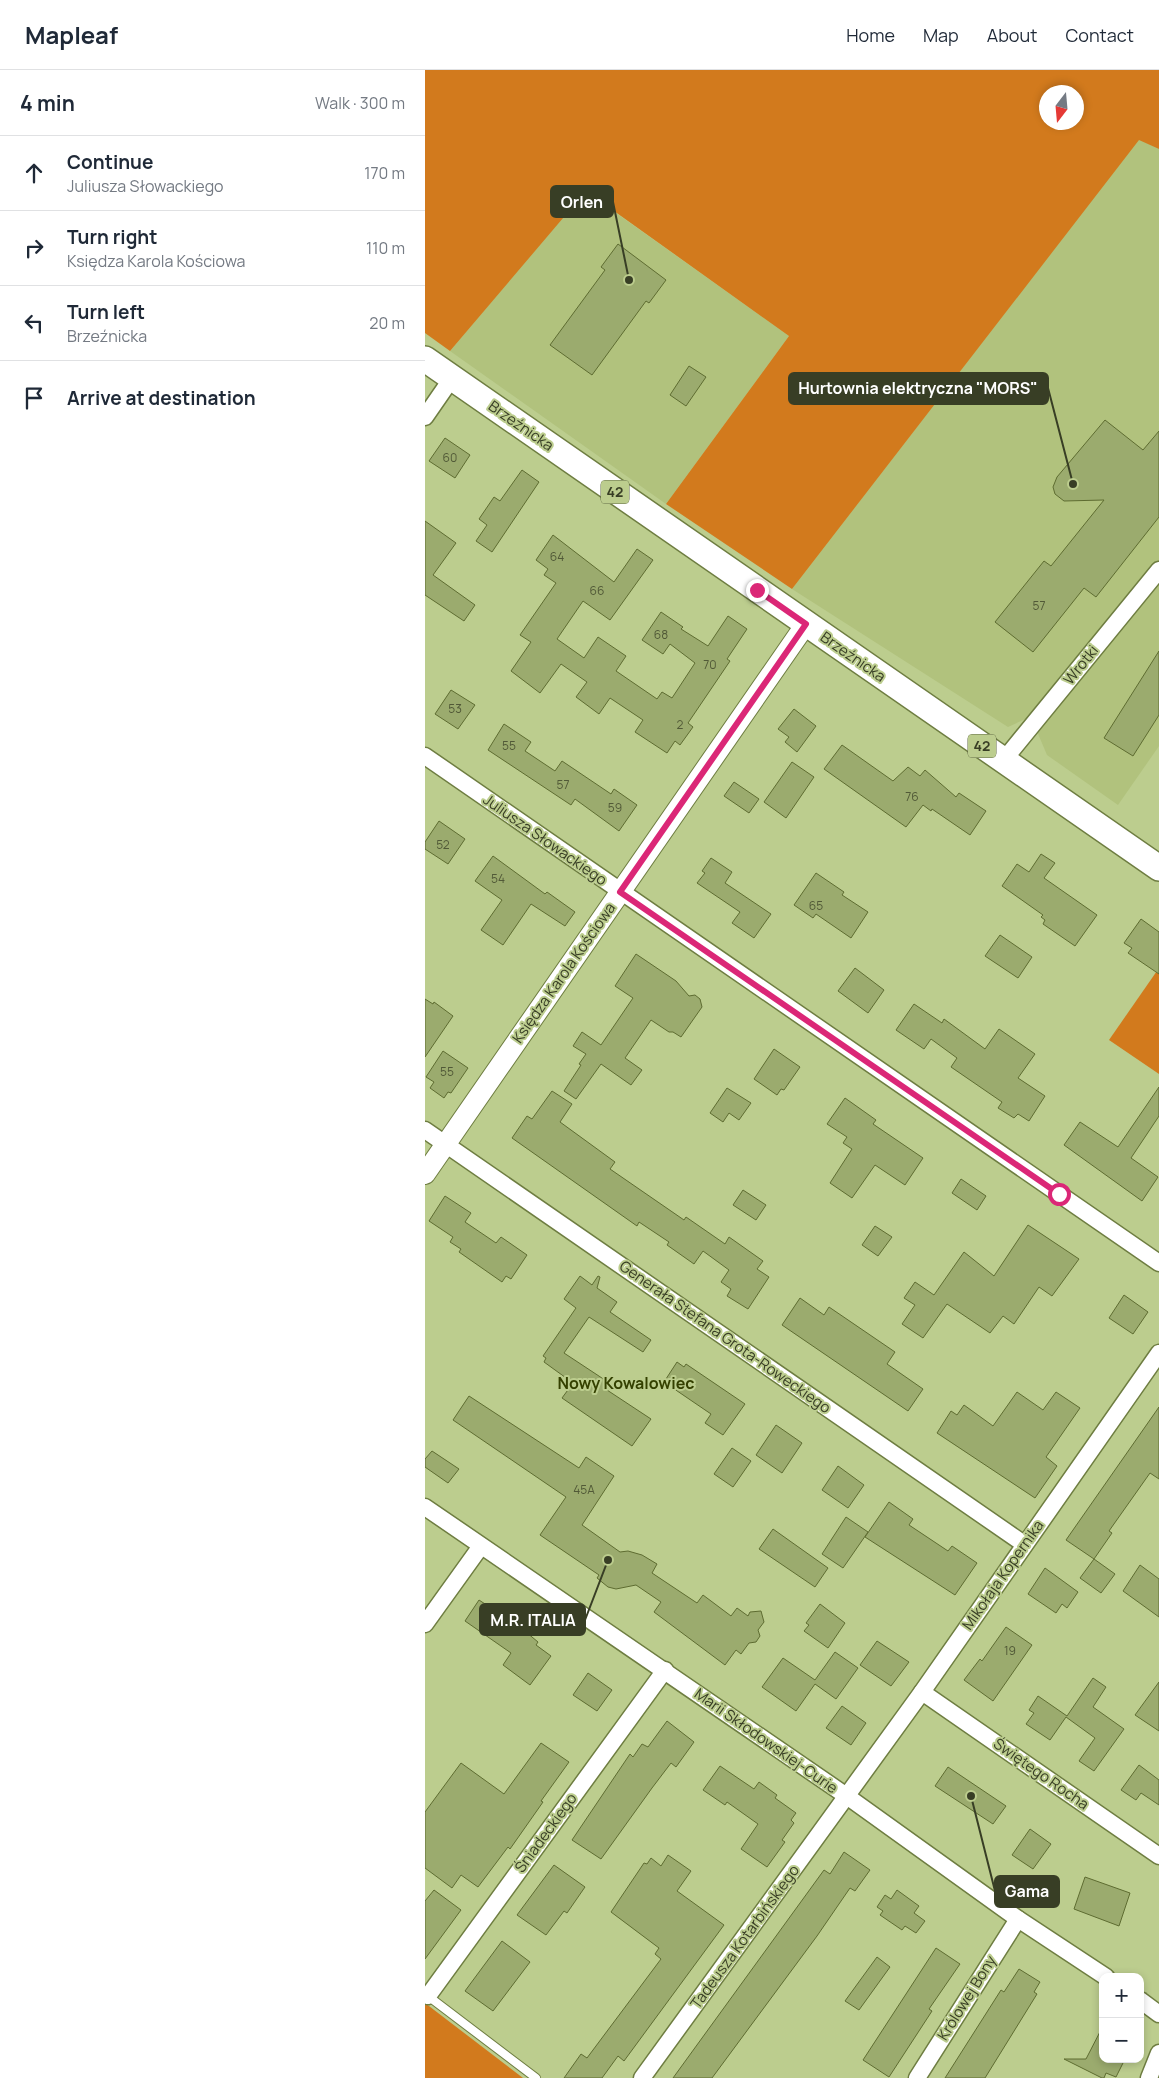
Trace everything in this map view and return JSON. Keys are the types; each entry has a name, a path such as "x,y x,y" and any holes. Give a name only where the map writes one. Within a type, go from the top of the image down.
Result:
{"main road":[{"name":"Brzeźnicka","path":"425,359 1159,868"}],"street":[{"path":"425,417 452,378"},
{"name":"Wrotki","path":"1003,761 1159,570"},
{"name":"Księdza Karola Kościowa","path":"425,1174 806,624"},
{"name":"Juliusza Słowackiego","path":"425,756 1159,1263"},
{"name":"Generała Stefana Grota-Roweckiego","path":"425,1130 1025,1544"},
{"name":"Mikołaja Kopernika","path":"848,1797 1159,1353"},
{"name":"Marii Skłodowskiej-Curie","path":"425,1507 665,1670 848,1797 1018,1919 1100,1973"},
{"path":"425,1624 481,1546"},
{"name":"Śniadeckiego","path":"426,1995 665,1670"},
{"name":"Świętego Rocha","path":"922,1692 1159,1856"},
{"name":"Tadeusza Kotarbińskiego","path":"642,2078 848,1797"},
{"name":"Królowej Bony","path":"917,2078 1018,1919"},
{"path":"1144,2003 1159,2014"},
{"path":"1149,2078 1159,2053"}],"lane":[{"path":"426,1995 535,2078"}],"shaded area":[{"path":"425,70 1159,70 1159,149 1139,140 792,589 666,504 789,336 586,191 450,351 425,333"},
{"path":"1139,139 1159,149 1159,561 1034,715 1008,727 792,589"},
{"path":"585,191 789,336 666,504 450,351"},
{"path":"1159,582 1159,746 1118,805 1047,755 1036,729"},
{"path":"1159,968 1159,1074 1109,1040"},
{"path":"425,2003 523,2078 425,2078"}],"building":[{"path":"618,244 666,280 649,303 646,301 592,375 550,345 605,270 601,267"},
{"path":"689,366 706,377 686,406 670,395"},
{"path":"1105,420 1143,450 1159,431 1159,517 1096,597 1084,588 1033,652 995,622 1044,561 1051,566 1104,500 1064,501 1055,494 1053,487 1057,477"},
{"path":"445,438 470,455 455,478 429,461"},
{"path":"522,470 539,482 492,552 476,541 487,525 479,519 494,497 500,501"},
{"path":"425,521 456,543 433,575 475,605 464,621 425,595"},
{"path":"553,535 614,582 637,549 653,560 610,620 583,601 557,639 584,658 598,637 626,656 616,671 657,699 662,692 672,698 695,663 670,644 663,654 642,640 661,612 683,627 681,629 708,646 728,616 747,629 727,659 730,661 688,723 693,727 680,745 675,741 667,753 635,732 643,720 610,698 599,714 576,697 587,682 561,664 540,693 511,671 531,642 520,635 556,583 544,575 548,569 536,560"},
{"path":"1159,651 1159,715 1133,756 1104,738"},
{"path":"451,690 475,705 458,729 435,714"},
{"path":"794,709 816,726 797,752 785,742 789,737 778,729"},
{"path":"504,724 531,742 525,751 555,771 562,761 611,794 614,789 637,805 619,831 575,799 571,805 488,750"},
{"path":"842,745 893,781 908,767 920,776 925,770 956,797 959,793 986,811 970,835 923,805 906,827 824,769"},
{"path":"792,762 814,777 786,818 764,802"},
{"path":"734,782 759,799 749,813 724,796"},
{"path":"439,821 465,839 448,864 425,849 425,842"},
{"path":"1041,854 1055,863 1044,878 1097,915 1075,946 1043,924 1045,920 1041,917 1043,915 1002,886 1017,864 1029,872"},
{"path":"493,856 545,894 547,892 575,912 565,926 531,904 503,945 481,930 502,900 475,881"},
{"path":"711,858 732,872 725,883 771,914 754,938 732,923 740,912 697,883 705,873 702,871"},
{"path":"816,873 844,892 842,895 868,912 851,938 816,914 813,918 794,905"},
{"path":"1141,919 1159,932 1159,974 1128,953 1132,948 1124,943"},
{"path":"1000,935 1032,957 1018,978 985,956"},
{"path":"636,954 676,981 689,996 695,995 700,999 702,1007 681,1037 673,1032 669,1032 651,1020 625,1058 642,1070 631,1085 601,1064 576,1099 564,1091 586,1054 573,1046 582,1032 601,1045 633,998 615,986"},
{"path":"855,968 884,990 868,1013 838,991"},
{"path":"425,999 433,1004 434,1002 453,1016 425,1057"},
{"path":"914,1004 942,1023 944,1019 985,1049 999,1029 1035,1054 1018,1078 1045,1096 1029,1121 1018,1114 1014,1118 998,1108 1002,1102 951,1067 957,1058 931,1039 924,1049 896,1030"},
{"path":"774,1049 800,1067 784,1090 781,1089 777,1095 754,1079"},
{"path":"443,1051 468,1068 451,1093 448,1092 444,1098 430,1088 434,1082 426,1077"},
{"path":"1159,1087 1159,1116 1131,1158 1158,1177 1142,1201 1064,1145 1080,1122 1118,1147"},
{"path":"727,1088 751,1103 739,1120 729,1113 723,1122 710,1113"},
{"path":"552,1091 572,1104 560,1122 615,1162 610,1169 684,1220 686,1217 725,1244 729,1237 763,1261 757,1269 769,1277 748,1309 727,1296 731,1289 721,1282 729,1270 703,1251 694,1264 667,1245 669,1242 639,1222 637,1226 512,1138 527,1116 532,1119"},
{"path":"845,1098 876,1120 873,1124 923,1158 905,1185 875,1165 852,1198 830,1183 852,1149 843,1143 847,1137 827,1124"},
{"path":"961,1179 986,1196 977,1210 952,1193"},
{"path":"743,1190 766,1205 756,1220 733,1205"},
{"path":"445,1196 471,1213 465,1222 496,1243 501,1237 527,1255 511,1279 506,1276 502,1282 459,1252 461,1249 450,1242 453,1237 429,1221"},
{"path":"1028,1225 1079,1259 1052,1296 1039,1287 1014,1324 1003,1316 990,1333 947,1304 923,1338 902,1324 915,1305 904,1298 915,1282 934,1295 964,1252 994,1276"},
{"path":"875,1226 892,1237 878,1256 862,1245"},
{"path":"580,1276 592,1285 598,1276 600,1277 597,1288 617,1302 610,1312 651,1340 643,1352 589,1317 564,1353 611,1384 607,1390 651,1419 632,1446 562,1398 573,1383 544,1362 546,1358 543,1356 576,1308 564,1299"},
{"path":"1124,1295 1148,1312 1133,1334 1109,1318"},
{"path":"800,1298 824,1315 829,1307 895,1352 887,1364 923,1389 908,1411 782,1325"},
{"path":"677,1362 684,1367 686,1364 745,1404 723,1435 705,1423 711,1414 664,1382"},
{"path":"1017,1392 1043,1410 1056,1392 1080,1408 1046,1457 1057,1466 1035,1498 937,1433 951,1411 957,1415 964,1405 993,1426"},
{"path":"469,1396 579,1468 586,1457 614,1476 582,1525 620,1552 628,1551 642,1555 657,1564 652,1573 697,1603 703,1595 731,1616 737,1608 748,1616 750,1612 761,1611 764,1622 758,1630 760,1636 756,1642 749,1643 741,1654 736,1650 725,1665 654,1612 661,1602 636,1585 616,1589 608,1587 597,1578 599,1575 540,1535 566,1497 453,1420"},
{"path":"1159,1407 1159,1479 1150,1473 1109,1531 1112,1533 1094,1559 1066,1540"},
{"path":"776,1425 802,1443 782,1473 756,1455"},
{"path":"732,1448 751,1461 733,1487 714,1474"},
{"path":"432,1451 459,1469 448,1483 425,1467 425,1459"},
{"path":"838,1466 864,1485 848,1508 822,1490"},
{"path":"889,1502 913,1519 909,1525 948,1551 952,1546 977,1563 955,1595 865,1537"},
{"path":"846,1517 868,1532 843,1568 822,1554"},
{"path":"773,1529 828,1568 815,1587 759,1549"},
{"path":"1094,1559 1115,1574 1101,1593 1080,1578"},
{"path":"1140,1565 1159,1579 1159,1617 1123,1591"},
{"path":"1045,1568 1078,1592 1067,1608 1062,1604 1056,1613 1028,1594"},
{"path":"479,1600 520,1627 538,1642 536,1645 551,1656 530,1685 503,1665 511,1653 465,1621"},
{"path":"820,1604 845,1623 828,1648 804,1631 809,1625 806,1623"},
{"path":"1006,1627 1032,1645 993,1701 964,1680 980,1659 982,1661"},
{"path":"877,1641 909,1662 891,1686 860,1665"},
{"path":"835,1652 858,1668 836,1699 815,1684 796,1711 762,1687 783,1658 815,1680"},
{"path":"588,1673 612,1690 597,1711 573,1695"},
{"path":"1093,1678 1106,1687 1093,1707 1124,1729 1094,1771 1079,1761 1095,1738 1066,1717 1050,1740 1026,1724 1034,1713 1029,1710 1038,1696 1067,1716"},
{"path":"1159,1682 1159,1731 1135,1715"},
{"path":"842,1706 866,1723 851,1745 826,1728"},
{"path":"667,1721 694,1742 676,1767 671,1763 601,1859 572,1840 630,1754 633,1757 642,1744 648,1747"},
{"path":"541,1743 569,1762 510,1849 508,1847 478,1887 461,1875 452,1888 425,1868 425,1812 461,1763 504,1794"},
{"path":"1139,1765 1159,1780 1159,1805 1141,1793 1136,1800 1121,1790"},
{"path":"720,1766 754,1789 759,1782 777,1795 775,1798 796,1813 791,1820 794,1823 782,1840 785,1842 767,1867 741,1849 758,1824 727,1802 725,1805 703,1790"},
{"path":"948,1767 1006,1806 993,1824 935,1786"},
{"path":"1030,1829 1051,1844 1033,1869 1012,1855"},
{"path":"844,1852 870,1870 855,1891 850,1888 817,1936 712,2078 673,2078 824,1870 830,1874"},
{"path":"668,1855 691,1871 677,1891 724,1925 624,2061 618,2056 602,2078 564,2078 581,2054 587,2058 661,1959 655,1954 659,1948 611,1912 644,1863 647,1864 651,1858 661,1866"},
{"path":"554,1865 585,1887 567,1913 564,1911 546,1935 517,1915"},
{"path":"1085,1877 1130,1893 1119,1926 1074,1909"},
{"path":"434,1890 461,1910 425,1959 425,1901"},
{"path":"897,1890 919,1906 914,1913 925,1921 916,1933 905,1926 902,1930 880,1915 883,1911 877,1907 885,1895 891,1899"},
{"path":"502,1941 530,1962 493,2011 465,1991"},
{"path":"936,1948 960,1964 929,2009 932,2011 889,2077 863,2060"},
{"path":"877,1957 890,1967 859,2010 845,2001"},
{"path":"1019,1969 1040,1982 1034,1992 1037,1994 985,2078 945,2078 1001,1990 1004,1992"},
{"path":"1099,2034 1099,2063 1123,2063 1116,2077 1106,2073 1104,2078 1102,2078 1064,2059 1086,2059"}],"place":[{"name":"Orlen","path":"629,280"},
{"name":"Hurtownia elektryczna \"MORS\"","path":"1073,484"},
{"name":"M.R. ITALIA","path":"608,1560"},
{"name":"Gama","path":"971,1796"}],"district":[{"name":"Nowy Kowalowiec","path":"626,1383"}],"route":[{"path":"757,590 806,624 620,892 1059,1194"}]}
